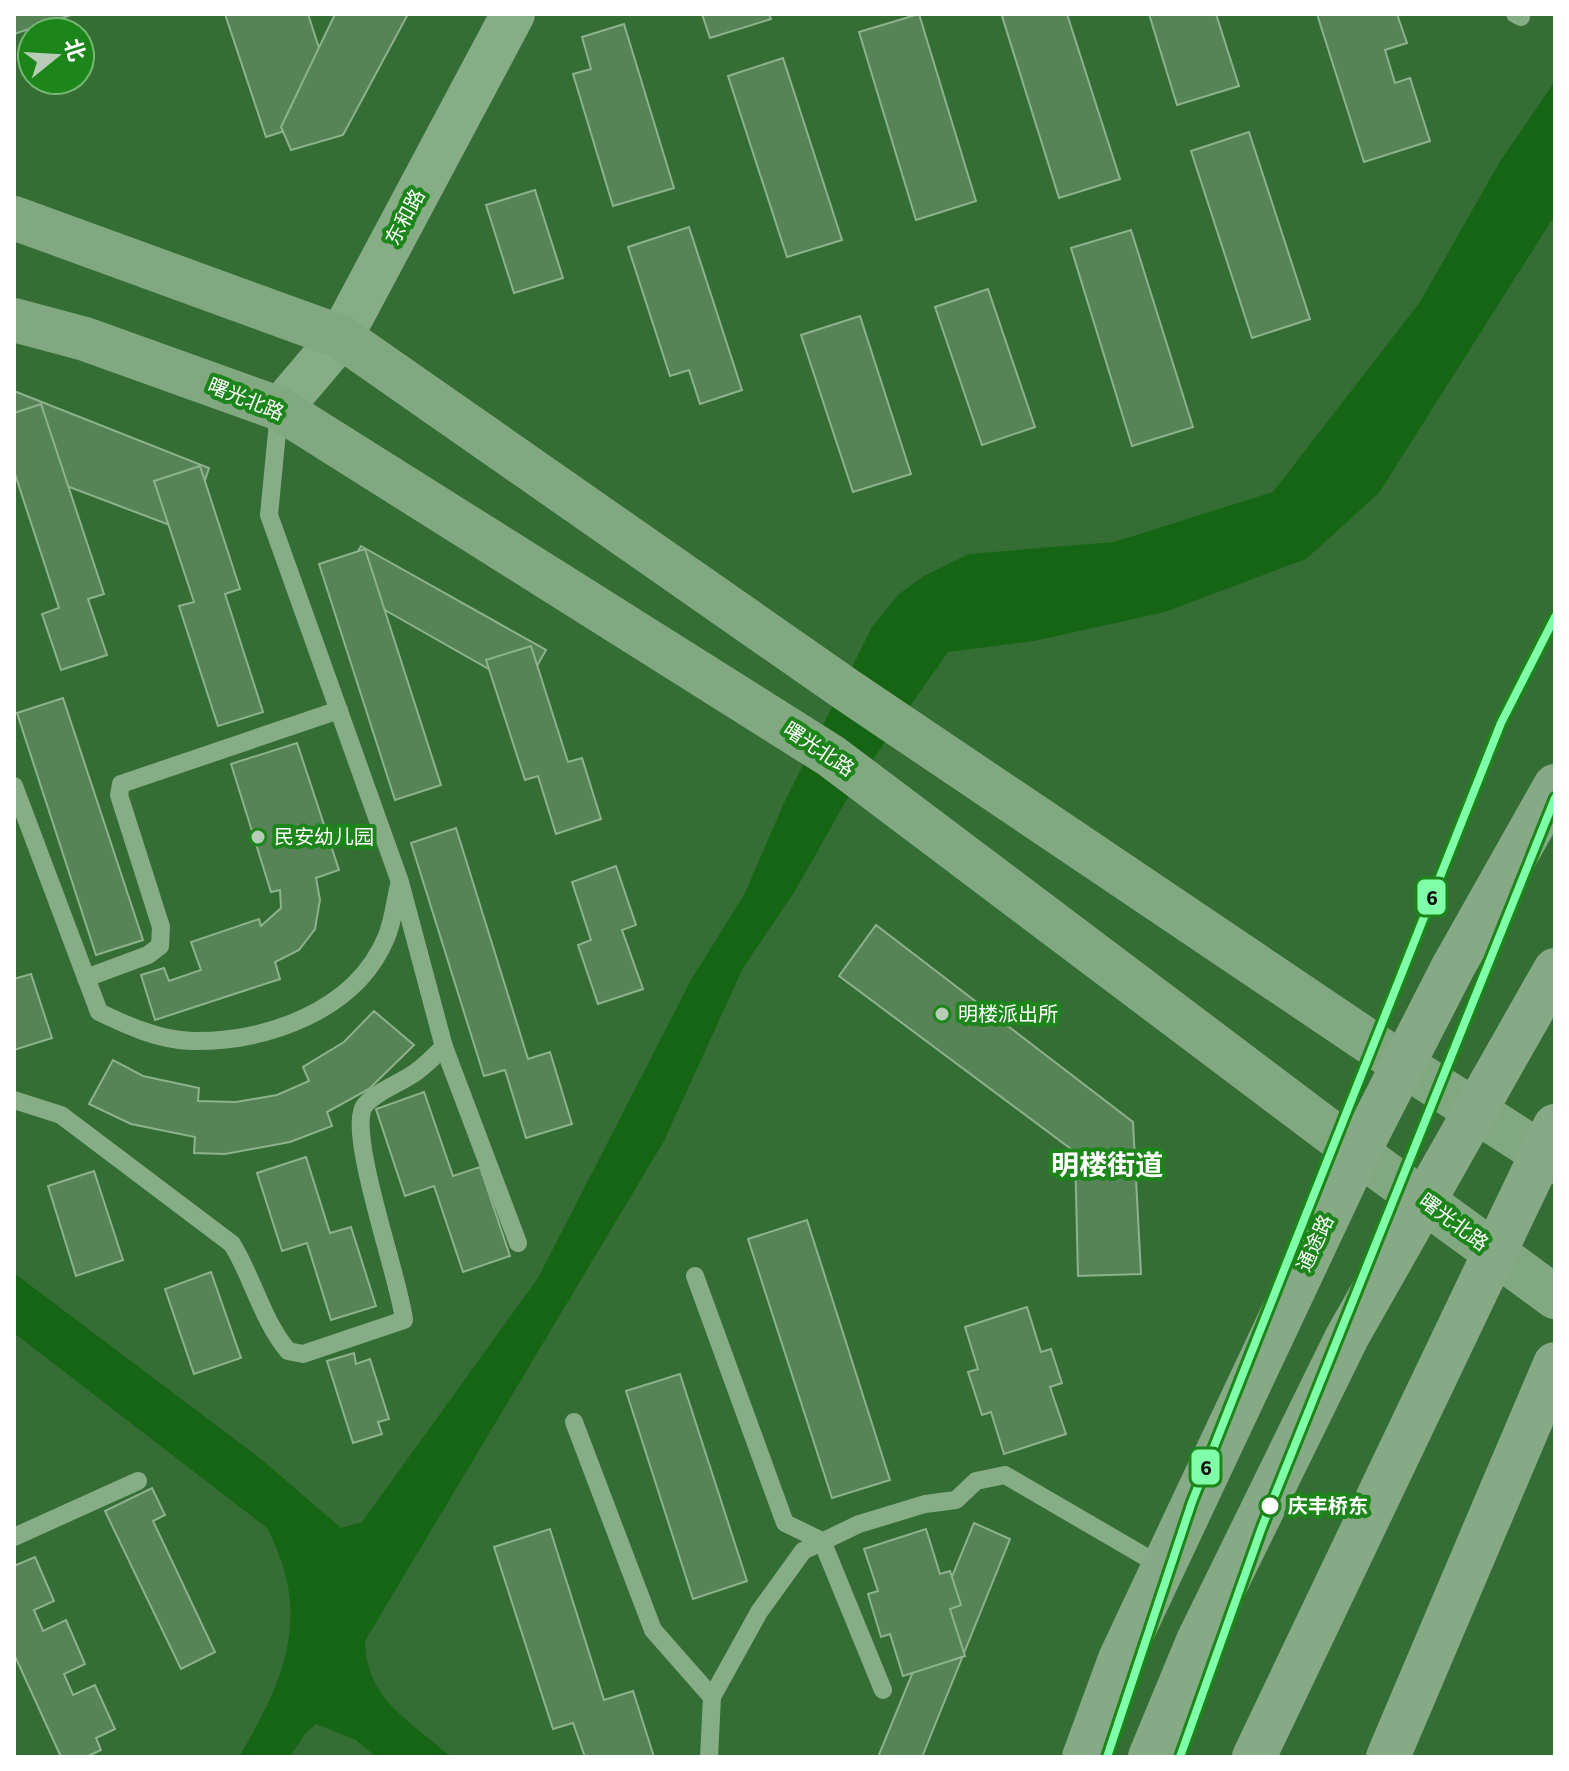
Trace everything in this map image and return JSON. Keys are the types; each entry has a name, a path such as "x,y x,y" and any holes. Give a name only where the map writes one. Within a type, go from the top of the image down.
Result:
{"main road":[{"path":"14,218 341,337 847,690 1405,1066 1475,1111 1551,1147 1495,1253 1254,1757"},
{"name":"曙光北路","path":"14,320 85,339 280,409 831,756 1358,1153 1555,1297"},
{"name":"通途路","path":"1084,1757 1120,1659 1358,1153 1453,967 1555,786"},
{"path":"1150,1757 1198,1641 1347,1337 1555,970"},
{"path":"1388,1757 1555,1364"}],"street":[{"name":"东和路","path":"280,409 341,337 513,14"}],"lane":[{"path":"280,409 269,515 400,882 444,1047 518,1243"},
{"path":"86,978 148,955 160,946 161,927 119,795 121,784 339,710"},
{"path":"14,786 99,1012 154,1035 189,1041 227,1039 296,1023 332,1002 359,979 386,939 400,882"},
{"path":"14,1100 61,1115 232,1244 250,1273 272,1332 288,1351 303,1354 404,1320 401,1292 364,1162 358,1125 364,1106 418,1071 444,1047"},
{"path":"695,1276 785,1523 822,1541 883,1690"},
{"path":"574,1422 653,1630 712,1697"},
{"path":"709,1757 712,1697 759,1612 803,1551 822,1541 885,1516 956,1500 976,1481 1005,1475 1163,1567"},
{"path":"14,1537 138,1481"}],"shaded area":[{"path":"1555,81 1555,215 1379,493 1306,559 1165,612 1034,641 948,652 855,785 795,891 743,968 664,1141 365,1641 367,1661 382,1694 406,1720 451,1757 376,1757 356,1740 316,1724 305,1734 290,1757 239,1757 269,1701 288,1646 288,1590 281,1560 267,1528 14,1333 14,1273 261,1459 341,1528 362,1522 538,1278 691,980 745,893 783,805 872,627 899,594 924,576 969,554 1114,542 1273,492 1420,302 1499,163"}],"building":[{"path":"14,14 74,14 16,16 14,34"},
{"path":"225,14 308,14 340,113 266,137"},
{"path":"335,14 408,14 343,135 291,150 281,127"},
{"path":"702,14 769,14 771,19 710,38"},
{"path":"919,14 976,201 916,220 859,32"},
{"path":"1067,14 1120,179 1059,198 1002,16"},
{"path":"1149,14 1216,14 1239,86 1177,105"},
{"path":"1317,14 1397,14 1407,43 1385,50 1395,83 1410,78 1430,141 1364,162"},
{"path":"624,24 674,188 613,206 573,74 591,69 582,37"},
{"path":"783,58 842,240 787,257 728,76"},
{"path":"1249,132 1310,319 1252,338 1191,151"},
{"path":"535,190 563,278 514,293 486,205"},
{"path":"689,227 742,390 700,404 689,370 670,376 628,247"},
{"path":"1131,230 1193,427 1132,446 1071,248"},
{"path":"988,289 1035,427 982,445 935,307"},
{"path":"860,316 911,474 853,492 801,335"},
{"path":"14,391 209,468 188,532 14,466"},
{"path":"41,404 104,594 88,599 107,655 61,670 42,614 59,608 14,471 14,413"},
{"path":"200,466 240,589 225,594 263,712 218,726 179,606 194,602 154,481"},
{"path":"361,546 546,650 524,689 339,584"},
{"path":"365,549 441,785 395,800 319,564"},
{"path":"531,646 568,762 582,758 601,819 556,834 538,776 525,780 486,660"},
{"path":"63,698 143,940 96,955 17,713"},
{"path":"297,743 339,870 316,878 320,900 315,929 299,950 275,962 280,979 155,1020 141,975 164,968 169,981 201,970 191,942 259,919 261,926 281,908 280,890 271,892 231,764"},
{"path":"456,828 528,1059 550,1052 572,1124 526,1138 505,1070 484,1076 411,843"},
{"path":"616,866 636,925 622,930 643,989 598,1004 578,945 591,940 572,882"},
{"path":"876,925 1133,1122 1141,1274 1078,1276 1075,1152 839,976"},
{"path":"31,974 52,1038 14,1050 14,979"},
{"path":"374,1011 414,1045 369,1089 327,1112 332,1126 290,1142 225,1154 194,1153 195,1137 131,1124 89,1104 113,1060 143,1076 199,1088 198,1101 236,1102 277,1095 309,1081 303,1067 344,1042"},
{"path":"424,1092 453,1176 480,1167 510,1256 463,1272 434,1186 405,1196 376,1109"},
{"path":"306,1157 330,1233 351,1227 376,1306 331,1320 307,1243 282,1251 257,1173"},
{"path":"94,1171 123,1260 76,1276 48,1186"},
{"path":"807,1220 890,1480 832,1498 748,1239"},
{"path":"211,1272 241,1358 194,1374 165,1289"},
{"path":"1027,1307 1041,1352 1051,1349 1062,1383 1050,1387 1066,1434 1004,1454 991,1412 982,1415 968,1372 978,1369 965,1327"},
{"path":"354,1353 356,1364 370,1359 389,1419 378,1422 382,1434 353,1443 327,1361"},
{"path":"680,1374 747,1581 693,1599 626,1391"},
{"path":"152,1488 165,1515 153,1521 215,1652 181,1669 105,1511"},
{"path":"974,1523 1010,1539 922,1757 878,1757"},
{"path":"550,1529 604,1700 633,1691 654,1757 585,1757 573,1723 553,1729 494,1547"},
{"path":"926,1529 940,1574 950,1571 961,1605 950,1609 965,1656 903,1676 890,1634 881,1637 868,1594 878,1591 864,1549"},
{"path":"35,1557 54,1601 34,1610 43,1631 66,1620 85,1664 64,1674 73,1695 95,1685 115,1729 96,1738 101,1750 86,1757 61,1757 14,1654 14,1566"}],"transit line":[{"name":"6","path":"1107,1757 1192,1502 1501,723 1555,617"},
{"name":"6","path":"1180,1757 1262,1527 1555,798"}],"place":[{"name":"民安幼儿园","path":"258,837"},
{"name":"明楼派出所","path":"942,1014"},
{"name":"庆丰桥东","path":"1270,1506"}],"district":[{"name":"明楼街道","path":"1107,1165"}]}
